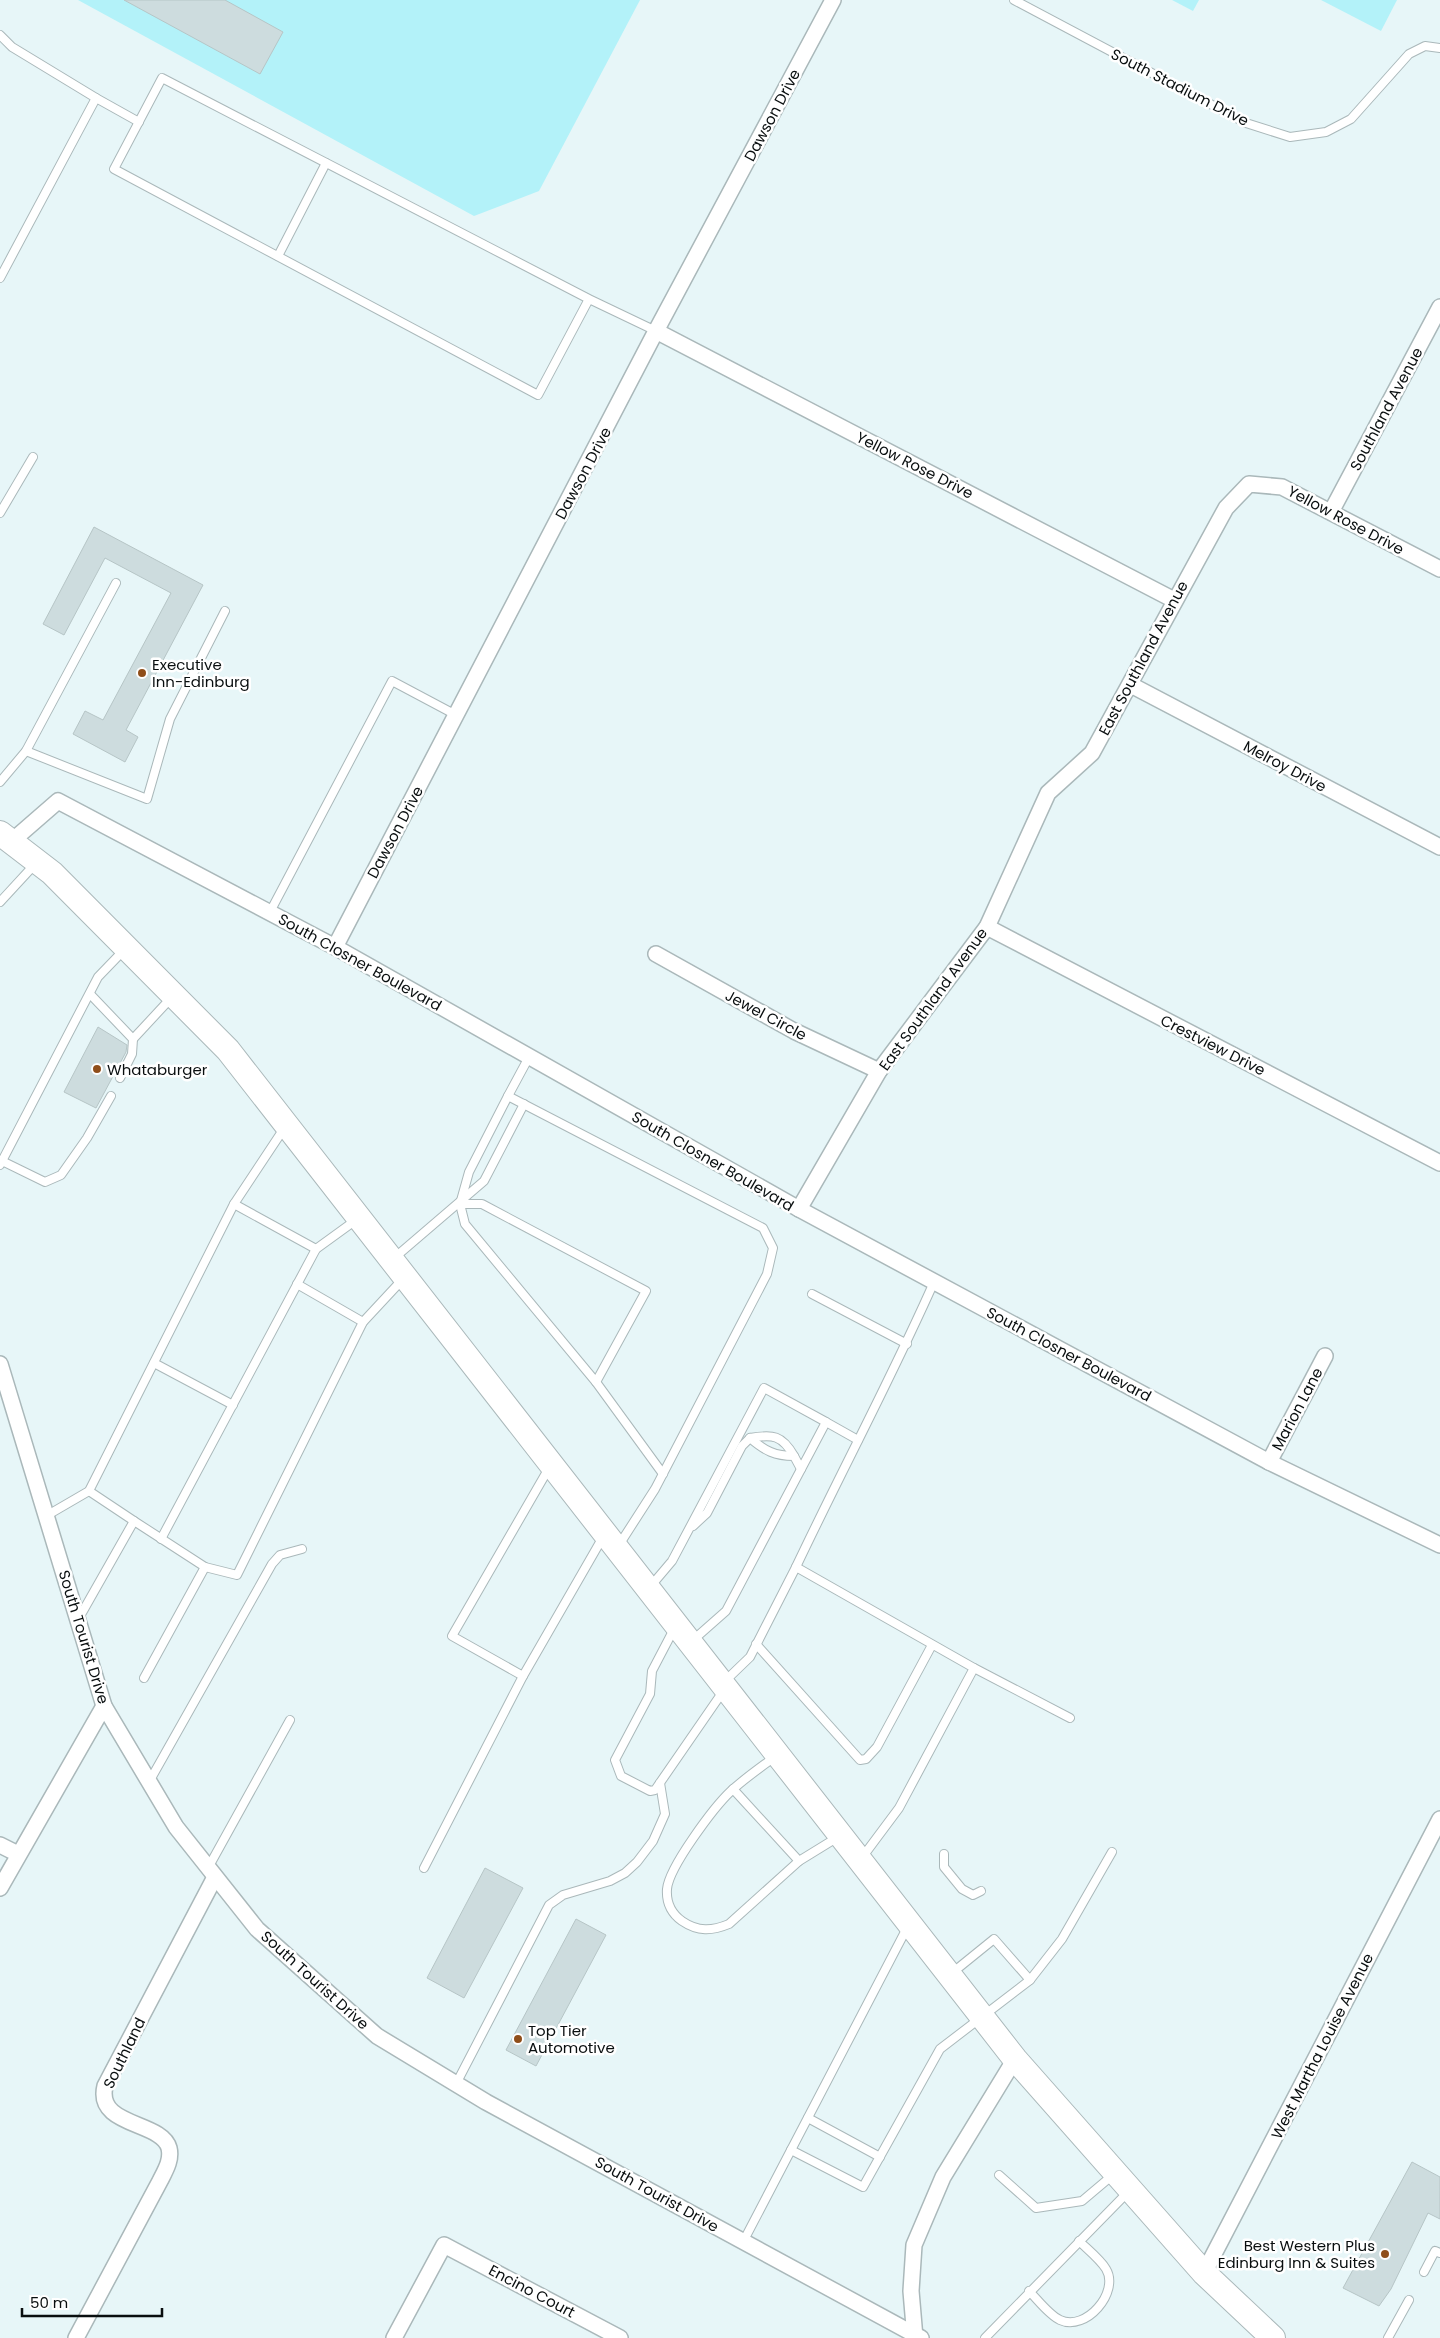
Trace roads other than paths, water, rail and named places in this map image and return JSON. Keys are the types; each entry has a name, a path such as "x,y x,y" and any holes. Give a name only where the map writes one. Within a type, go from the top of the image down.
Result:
{"main road":[{"path":"6,841 52,873 228,1050 1015,2059 1204,2273 1269,2337"}],"street":[{"name":"Dawson Drive","path":"335,947 656,331 833,0"},
{"name":"Southland Avenue","path":"1331,512 1440,306"},
{"name":"Yellow Rose Drive","path":"656,331 1174,600"},
{"name":"Yellow Rose Drive","path":"1249,484 1282,486 1440,569"},
{"name":"East Southland Avenue","path":"798,1209 879,1071 987,927 1048,794 1092,753 1131,685 1174,600 1226,508 1249,484"},
{"name":"Melroy Drive","path":"1131,685 1440,847"},
{"name":"South Closner Boulevard","path":"6,841 58,802 335,947 798,1209 1269,1462 1440,1545"},
{"name":"Crestview Drive","path":"987,927 1440,1163"},
{"name":"Jewel Circle","path":"656,954 794,1031 879,1071"},
{"name":"Marion Lane","path":"1269,1462 1325,1356"},
{"name":"South Tourist Drive","path":"0,1364 104,1706 176,1827 257,1929 377,2036 456,2084 918,2337"},
{"path":"0,1888 104,1706"},
{"name":"West Martha Louise Avenue","path":"1204,2273 1440,1818"},
{"path":"0,1845 18,1854"},
{"name":"Southland","path":"76,2338 160,2181 170,2155 169,2147 161,2137 109,2108 104,2097 105,2086 212,1873"},
{"path":"918,2337 912,2291 914,2246 943,2177 1015,2059"},
{"name":"Encino Court","path":"394,2338 444,2245 620,2338"}],"lane":[{"name":"South Stadium Drive","path":"1014,0 1246,122 1290,137 1326,132 1351,119 1408,54 1425,46 1440,48"},
{"path":"0,35 12,47 96,98 140,122"},
{"path":"589,300 538,395 114,169 162,78 589,300 656,331"},
{"path":"0,278 96,98"},
{"path":"278,256 326,163"},
{"path":"0,513 33,457"},
{"path":"0,782 26,751 116,583"},
{"path":"26,751 147,798 170,719 225,611"},
{"path":"270,912 392,681 456,715"},
{"path":"0,902 38,862"},
{"path":"111,1096 87,1138 61,1174 46,1182 1,1163 98,977 126,948"},
{"path":"90,994 133,1039"},
{"path":"120,1078 132,1054 133,1039 174,996"},
{"path":"529,1057 469,1172 460,1204 464,1224 596,1382 663,1474"},
{"path":"424,1868 523,1676 611,1541 663,1474 767,1274 773,1248 763,1228 508,1096"},
{"path":"89,1492 204,1567 236,1575 363,1322 398,1269 484,1181 524,1104"},
{"path":"46,1516 89,1492 234,1204 286,1125"},
{"path":"234,1204 316,1249"},
{"path":"460,1204 482,1204 646,1291 596,1382"},
{"path":"161,1539 316,1249 358,1218"},
{"path":"826,1422 726,1611 683,1634 652,1671 650,1694 615,1760 621,1776 642,1787 654,1790 724,1686 750,1657 907,1344 934,1282"},
{"path":"297,1284 363,1322"},
{"path":"812,1294 907,1344"},
{"path":"154,1363 233,1404"},
{"path":"648,1590 672,1561 764,1388 858,1440"},
{"path":"688,1532 707,1513 742,1446 750,1438 769,1434 786,1443 801,1469"},
{"path":"750,1438 764,1450 778,1456 794,1456"},
{"path":"523,1676 452,1636 551,1464"},
{"path":"78,1620 134,1521"},
{"path":"149,1782 272,1564 280,1555 302,1550"},
{"path":"144,1678 204,1567"},
{"path":"796,1568 974,1668 1070,1718"},
{"path":"756,1644 860,1760 866,1759 877,1747 932,1645"},
{"path":"860,1860 899,1808 974,1668"},
{"path":"212,1873 290,1720"},
{"path":"778,1755 733,1789 704,1822 667,1887 667,1901 671,1910 688,1925 714,1930 729,1924 799,1861 841,1836"},
{"path":"456,2084 549,1905 563,1895 610,1881 625,1873 637,1862 653,1841 665,1814 660,1783"},
{"path":"733,1789 799,1861"},
{"path":"791,2150 863,2187 940,2049 1030,1980 1062,1939 1112,1852"},
{"path":"944,1854 944,1868 962,1889 973,1895 981,1891"},
{"path":"743,2242 909,1923"},
{"path":"950,1975 994,1938 1030,1980"},
{"path":"808,2118 880,2157"},
{"path":"999,2175 1036,2208 1082,2201 1123,2181"},
{"path":"985,2338 1079,2241 1123,2181"},
{"path":"1029,2292 1061,2320 1076,2322 1096,2312 1108,2290 1107,2269 1079,2241"},
{"path":"1424,2272 1436,2250 1440,2253"},
{"path":"1388,2338 1409,2300"}],"place":[{"name":"Executive Inn-Edinburg","path":"142,673"},
{"name":"Whataburger","path":"97,1069"},
{"name":"Top Tier Automotive","path":"518,2039"},
{"name":"Best Western Plus Edinburg Inn & Suites","path":"1385,2254"}]}
